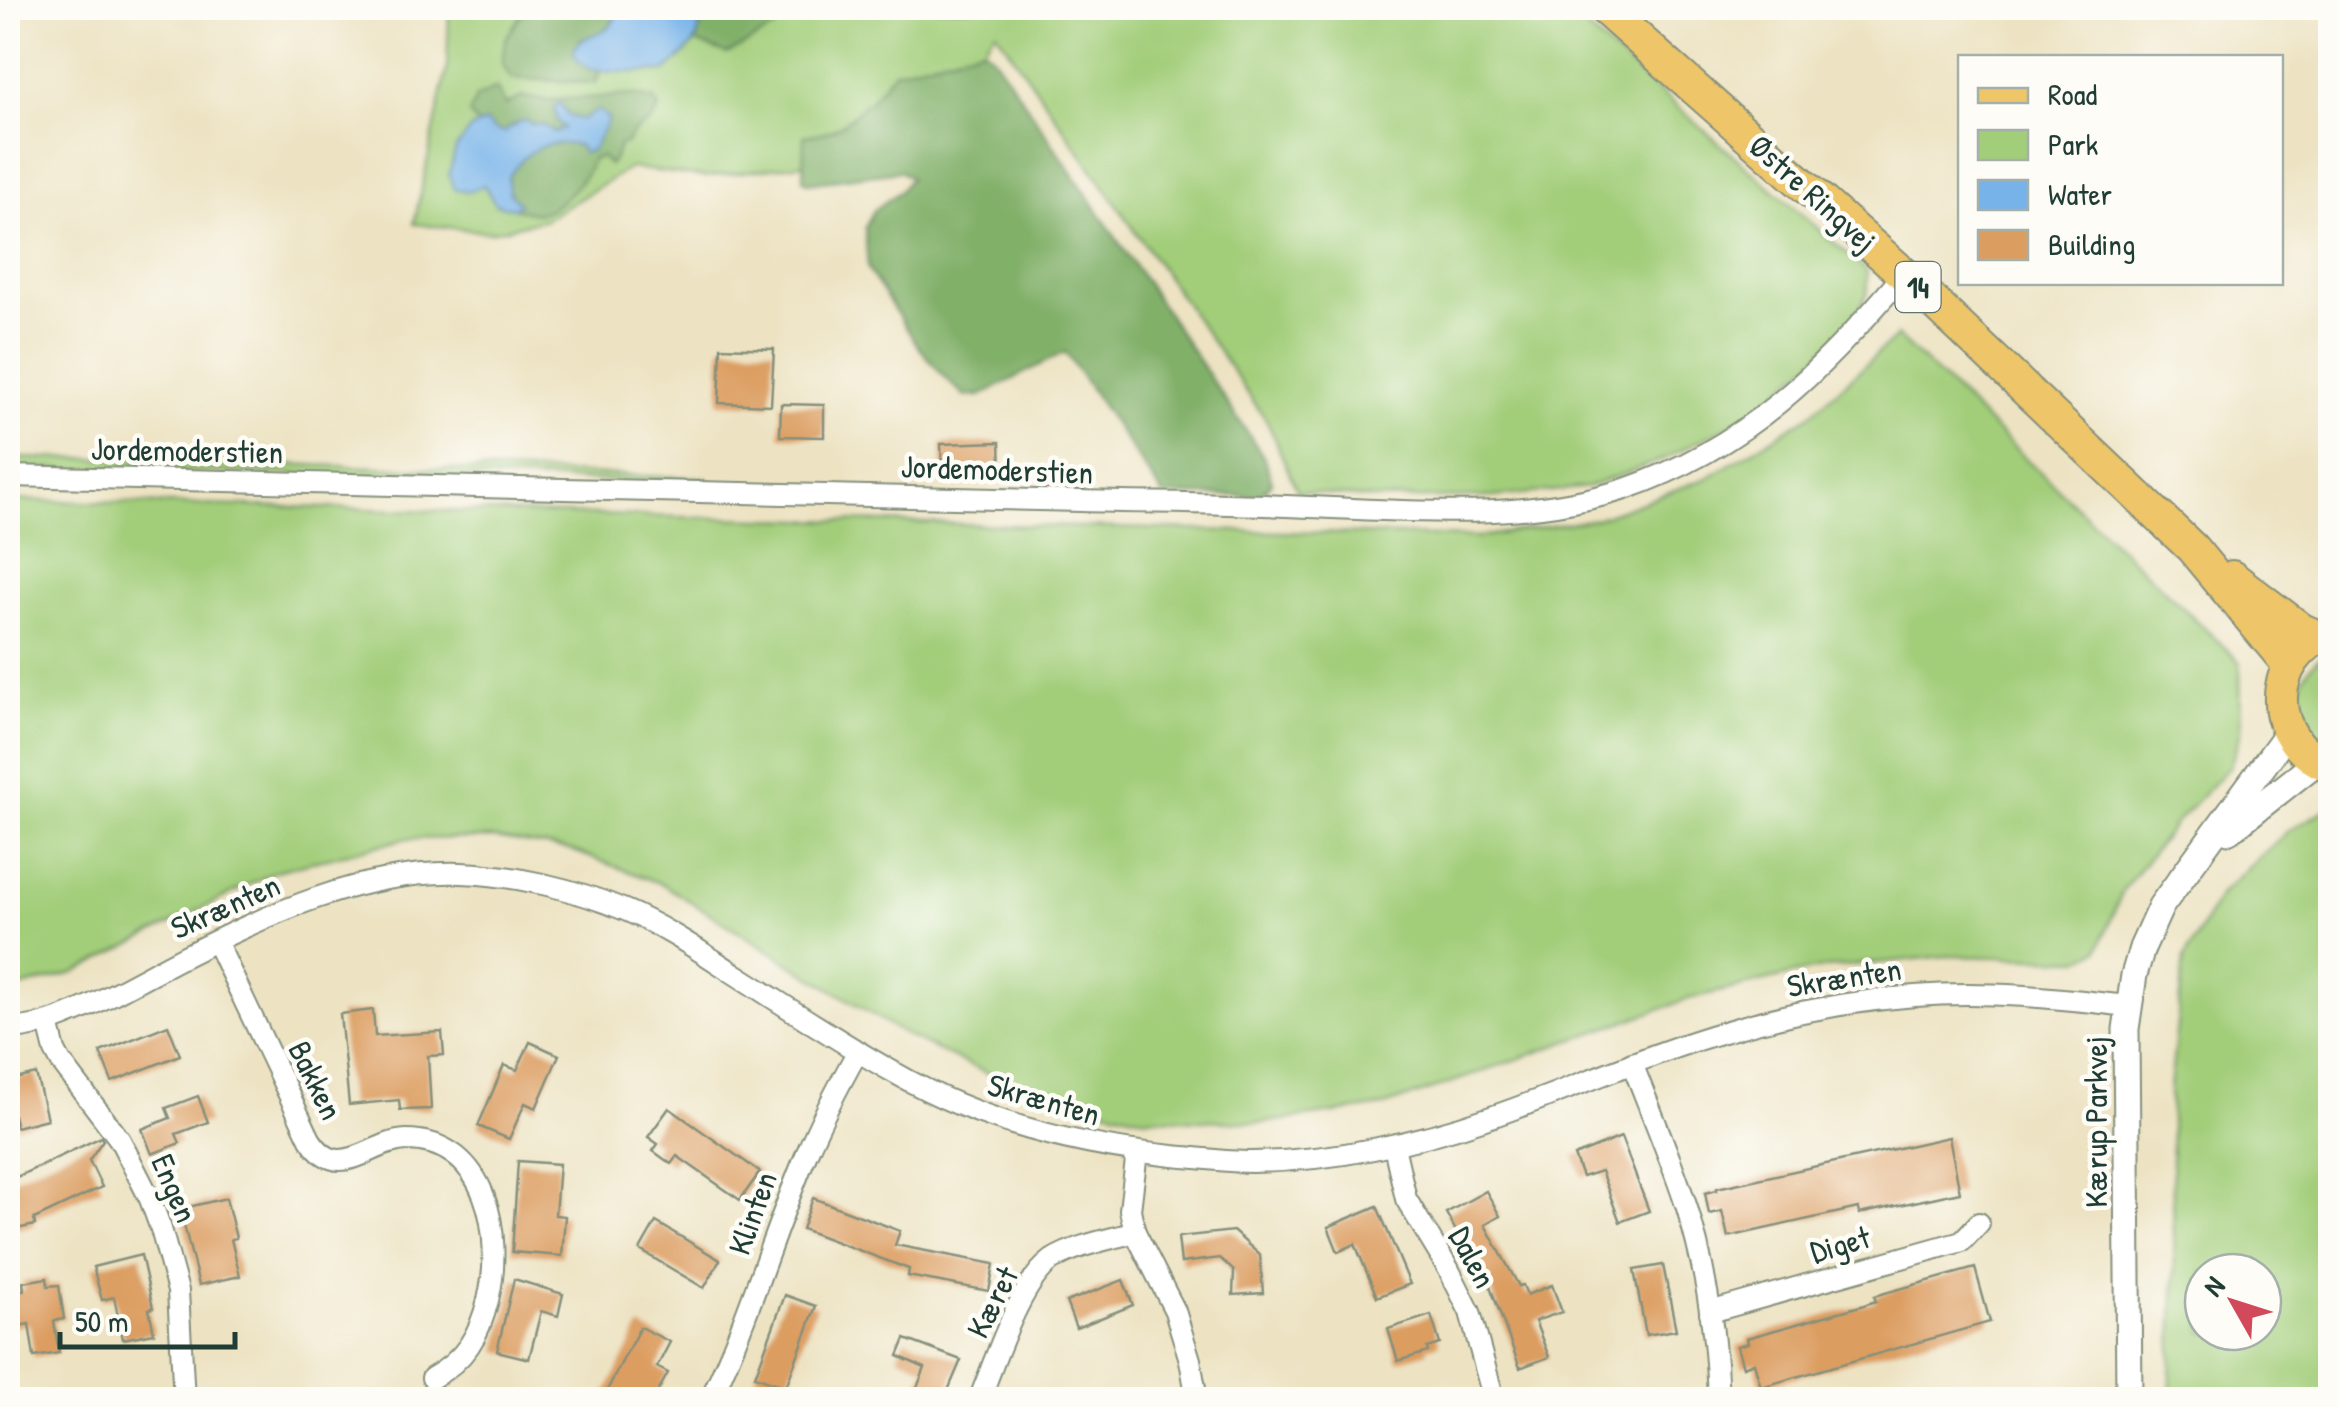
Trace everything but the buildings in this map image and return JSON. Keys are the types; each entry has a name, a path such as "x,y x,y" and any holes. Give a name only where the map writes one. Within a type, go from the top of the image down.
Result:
{"main road":[{"name":"Østre Ringvej","path":"1604,8 1904,274 2192,548 2290,665"},
{"name":"Østre Ringvej","path":"2192,548 2302,630 2324,635"},
{"name":"14","path":"2290,665 2303,648 2324,635"},
{"path":"2290,665 2282,687 2284,721 2301,748 2324,764"}],"street":[{"name":"Jordemoderstien","path":"8,476 1454,512 1538,508 1621,490 1652,478 1754,423 1822,366 1904,274"},
{"name":"Kærup Parkvej","path":"2129,1400 2126,1053 2134,975 2151,926 2172,888 2288,732"},
{"name":"Kærup Parkvej","path":"2195,860 2324,764"},
{"name":"Skrænten","path":"8,1030 48,1023 288,909 334,892 381,881 460,874 576,893 626,910 693,946 900,1076 962,1107 1092,1146 1236,1162 1318,1159 1394,1146 1492,1117 1632,1063 1782,1016 1916,995 1990,994 2128,1006"},
{"name":"Bakken","path":"216,942 310,1139 322,1154 345,1160 387,1142 430,1143 458,1158 480,1190 494,1235 489,1296 471,1344 450,1368 432,1378"},
{"name":"Engen","path":"48,1023 60,1062 120,1140 161,1229 178,1291 184,1400"},
{"name":"Klinten","path":"710,1400 805,1158 858,1051"},
{"path":"1632,1063 1669,1157 1700,1256 1718,1400"},
{"name":"Dalen","path":"1394,1146 1406,1199 1470,1312 1494,1400"},
{"path":"1137,1152 1130,1210 1135,1232 1175,1311 1197,1400"},
{"name":"Diget","path":"1710,1312 1962,1241 1979,1224"},
{"name":"Kæret","path":"978,1400 1018,1306 1040,1271 1069,1252 1135,1232"}],"green space":[{"path":"449,8 525,8 505,40 511,78 596,83 600,71 666,71 696,42 727,53 774,28 774,18 818,17 841,8 1563,8 1867,271 1867,294 1855,317 1812,362 1751,414 1664,459 1589,487 1494,497 1375,499 1297,491 1267,421 996,31 983,48 894,71 868,103 845,122 823,133 805,136 803,164 705,177 630,168 546,219 490,232 414,224 447,69"},
{"path":"525,8 616,8 610,26 580,40 588,68 600,71 596,83 511,78 502,64 505,40"},
{"path":"699,8 767,8 775,28 727,54 696,42 701,23"},
{"path":"983,48 994,57 1263,456 1272,481 1260,496 1163,495 1065,352 980,396 965,396 918,346 868,269 865,228 874,210 899,192 910,178 900,171 808,183 803,179 804,136 823,133 845,122 868,103 894,71"},
{"path":"496,88 506,105 522,97 550,100 632,95 654,100 659,108 653,120 633,133 626,144 619,145 609,165 601,157 591,160 578,184 562,200 539,213 513,208 519,204 509,192 508,177 520,161 535,147 549,143 591,150 599,133 583,120 568,116 560,104 564,128 556,133 543,125 510,126 507,132 496,131 485,122 478,125 469,114 476,98"},
{"path":"1897,336 2240,662 2241,732 2230,766 2173,826 2123,890 2098,950 2080,959 1947,956 1816,969 1688,999 1385,1106 1262,1123 1139,1117 1019,1088 907,1036 662,884 571,850 493,838 404,839 276,871 74,973 8,991 8,500 1479,537 1596,519 1707,478 1809,416"},
{"path":"8,458 707,478 707,483 8,468"},
{"path":"2330,650 2330,743 2306,722 2299,697 2307,671"},
{"path":"2330,807 2330,1399 2170,1399 2175,1270 2170,1088 2184,959 2220,894 2288,831"}],"water":[{"path":"616,8 699,8 697,38 666,71 621,72 587,67 574,49 582,40 610,26"},
{"path":"767,8 841,8 826,15 794,19 775,16"},
{"path":"560,103 568,116 583,120 598,110 609,119 592,150 582,153 579,146 556,144 530,153 508,177 509,192 520,204 513,208 496,205 484,185 469,192 454,189 449,174 456,148 471,128 485,122 496,131 506,132 515,123 526,120 556,133 564,128 557,121 554,107"}]}
